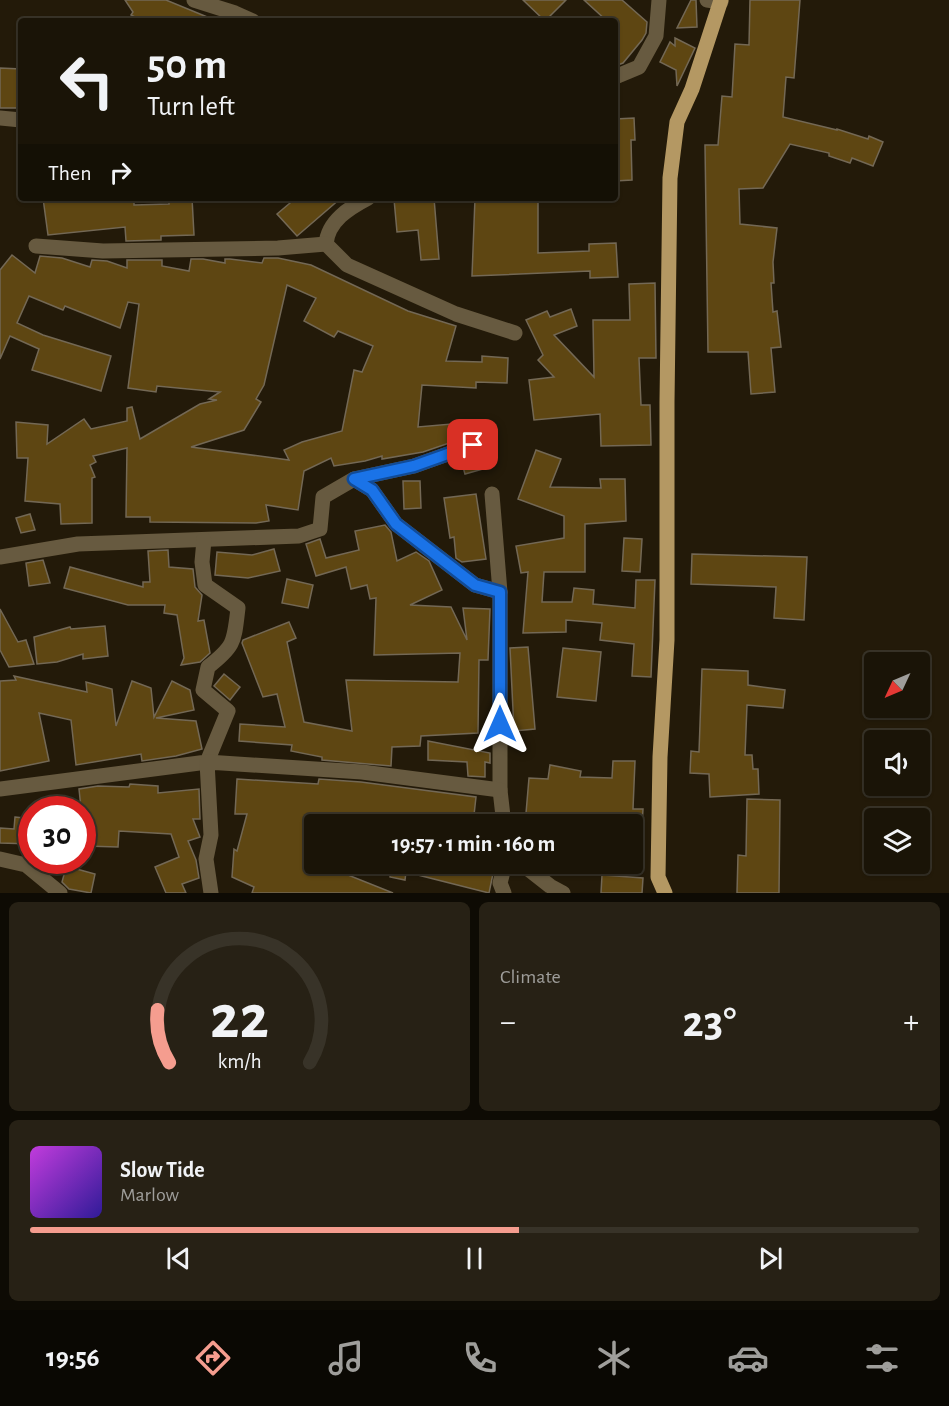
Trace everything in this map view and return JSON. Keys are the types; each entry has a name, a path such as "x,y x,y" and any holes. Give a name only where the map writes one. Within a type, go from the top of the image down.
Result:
{"main road":[{"path":"666,893 658,878 660,757 667,640 670,178 677,122 692,89 716,0"}],"street":[{"path":"194,0 246,18"},
{"path":"618,76 639,67 656,36 659,0"},
{"path":"0,118 18,120"},
{"path":"362,201 347,209 327,231 327,244 347,265 456,314 515,333"},
{"path":"36,246 103,251 278,248 327,244"},
{"path":"0,557 78,544 299,536 320,529 323,498 354,479 414,466 473,445"},
{"path":"354,479 372,490 396,524 475,585 500,592"},
{"path":"492,494 500,592 500,790 503,814"},
{"path":"204,540 202,562 205,585 238,608 235,635 227,652 208,667 203,690 228,711 207,762 211,835 206,859 211,893"},
{"path":"0,789 207,762 362,772 500,790"},
{"path":"0,859 26,865 60,893"},
{"path":"502,874 500,883 504,893"},
{"path":"536,874 563,893"}],"building":[{"path":"125,0 166,0 210,18 137,18 131,15 133,12"},
{"path":"523,0 566,0 548,18 542,18"},
{"path":"584,0 622,0 647,22 646,33 642,40 623,63 618,65 618,18 604,18"},
{"path":"691,0 696,0 697,27 677,28"},
{"path":"750,0 800,0 794,78 786,77 783,117 837,129 868,139 869,136 883,142 873,166 852,158 850,163 829,156 829,153 790,144 763,188 739,189 740,224 777,228 773,262 774,283 771,283 773,312 777,311 781,347 771,348 775,392 751,394 748,352 708,352 705,145 718,145 722,96 732,97 735,44 749,45"},
{"path":"675,38 695,48 677,86 676,70 660,62 670,42 675,46"},
{"path":"0,68 18,69 18,108 0,108"},
{"path":"634,118 635,140 631,140 632,180 618,181 618,119"},
{"path":"43,201 134,201 134,205 192,201 194,235 161,236 161,240 126,241 125,227 48,235"},
{"path":"292,201 338,201 297,236 277,214"},
{"path":"394,201 434,201 439,259 421,260 418,230 397,232"},
{"path":"475,201 538,201 538,253 589,251 589,244 616,243 618,277 590,278 590,271 472,276"},
{"path":"12,255 35,273 40,256 62,258 90,267 92,260 107,261 127,268 127,260 162,260 162,266 189,271 191,259 225,263 225,259 230,259 262,263 264,258 278,258 311,265 408,311 456,326 446,361 482,362 482,356 508,358 507,383 476,382 476,388 422,385 418,427 463,423 464,438 423,452 382,459 382,456 334,466 331,458 304,471 298,510 266,505 269,521 256,523 150,522 150,517 126,517 127,448 93,456 96,462 90,465 95,477 92,478 92,523 61,524 60,504 25,501 28,458 17,458 16,422 48,425 47,444 84,419 91,429 127,421 127,408 132,407 140,439 200,404 217,400 209,399 220,392 157,386 156,392 128,388 139,304 128,302 120,328 65,306 63,310 29,296 17,323 43,335 111,356 101,391 32,370 39,349 10,336 0,359 0,270","holes":["287,285 316,298 304,321 334,337 338,331 373,346 362,372 354,370 342,431 302,442 284,450 289,460 191,447 244,430 261,402 256,399 264,385"]},
{"path":"655,283 656,358 639,358 641,405 650,405 651,445 601,446 600,414 534,420 529,380 554,377 538,360 543,355 526,320 547,311 550,317 571,309 577,326 554,335 594,377 593,320 630,320 629,284"},
{"path":"485,449 490,467 465,474 461,460"},
{"path":"536,450 561,459 550,487 601,488 600,479 625,479 626,521 585,524 585,572 544,572 542,602 572,602 574,588 594,590 593,604 635,608 636,580 655,580 651,677 632,676 634,644 600,640 602,623 566,620 566,632 523,633 528,572 521,573 516,546 564,538 564,516 518,499"},
{"path":"403,481 420,481 421,508 404,509"},
{"path":"476,494 486,559 462,562 456,558 454,537 450,538 444,498"},
{"path":"30,514 35,530 21,533 16,518"},
{"path":"385,525 391,532 397,561 416,552 429,561 442,590 410,605 451,607 467,640 463,608 490,609 488,660 479,660 478,733 421,736 420,746 392,747 391,766 322,760 322,757 291,751 292,745 239,741 240,724 285,727 277,694 263,697 242,643 243,640 289,622 296,638 287,642 304,722 352,731 346,680 458,682 460,653 374,655 376,598 370,599 367,585 351,589 346,567 316,576 306,544 320,539 326,558 359,550 355,531"},
{"path":"624,538 642,539 640,572 622,571"},
{"path":"274,549 280,571 248,578 215,575 217,552 252,555"},
{"path":"168,550 169,567 193,569 195,587 202,595 198,621 204,620 210,653 200,662 181,665 184,658 177,615 164,613 165,605 128,605 64,588 70,567 143,587 143,582 150,582 148,551"},
{"path":"692,554 807,557 804,620 774,618 776,587 691,584"},
{"path":"43,560 50,583 29,586 26,563"},
{"path":"287,579 313,585 308,608 282,603"},
{"path":"0,609 18,642 26,640 34,664 9,667 0,650"},
{"path":"105,626 108,656 83,659 83,654 57,662 37,664 34,637 70,627 71,629"},
{"path":"528,647 535,729 514,731 510,648"},
{"path":"563,648 601,652 596,701 557,697"},
{"path":"702,669 748,671 748,685 785,690 783,708 747,705 745,755 752,755 753,769 758,769 759,794 710,797 709,774 690,773 691,751 699,752"},
{"path":"224,674 240,687 230,700 214,686"},
{"path":"14,676 87,692 86,682 112,689 116,726 132,681 151,688 154,717 172,681 190,690 194,710 156,718 196,721 202,749 142,761 141,754 76,765 71,720 39,713 49,761 0,771 0,681 16,680"},
{"path":"428,741 490,753 490,763 485,762 485,777 468,776 467,762 428,760"},
{"path":"613,761 635,761 633,809 643,809 643,814 526,814 529,778 548,779 550,765 581,771 580,777 612,778"},
{"path":"237,779 318,784 319,779 361,782 476,797 474,814 304,814 304,874 348,874 393,893 252,893 254,887 232,877 234,849 237,851 247,814 235,814"},
{"path":"130,784 158,786 158,793 199,789 200,819 193,819 200,837 188,841 196,860 199,878 182,884 186,893 166,893 155,867 179,857 171,834 119,831 118,847 96,846 96,796 80,796 79,789 98,786 129,787"},
{"path":"747,799 780,800 779,893 737,893 738,855 746,856"},
{"path":"15,817 18,817 18,844 0,843 0,828 14,829"},
{"path":"64,874 95,874 91,893 69,889 62,882"},
{"path":"390,874 406,874 405,880 390,877"},
{"path":"414,874 493,874 489,893"},
{"path":"602,875 643,878 642,893 601,893"}],"route":[{"path":"473,445 414,466 354,479 372,490 396,524 475,585 500,592 500,724"}]}
